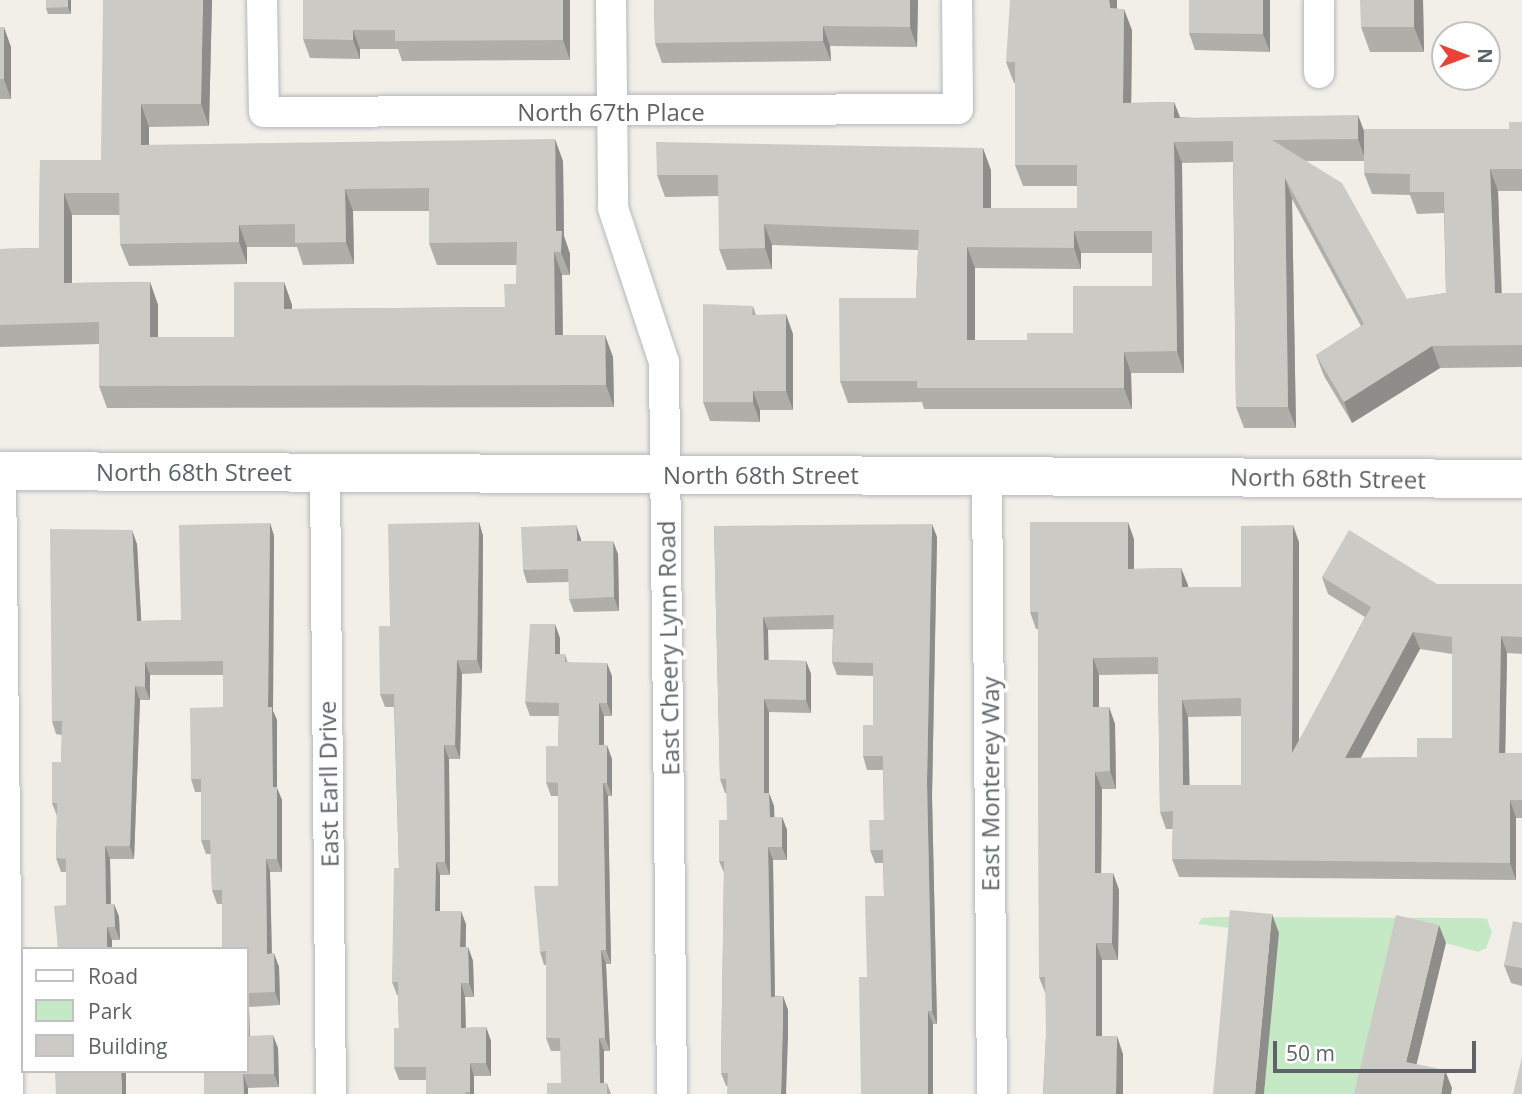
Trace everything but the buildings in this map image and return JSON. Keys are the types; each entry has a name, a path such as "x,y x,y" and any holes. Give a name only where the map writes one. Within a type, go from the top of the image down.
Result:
{"main road":[{"name":"North 68th Street","path":"1,471 1522,480"}],"street":[{"name":"North 67th Place","path":"262,0 264,113 958,109 957,0"},
{"name":"East Cheery Lynn Road","path":"611,0 613,208 664,362 672,1094"},
{"path":"1319,0 1319,73"},
{"path":"1,471 8,1094"},
{"name":"East Earll Drive","path":"325,473 331,1094"},
{"name":"East Monterey Way","path":"987,475 992,1094"}],"green space":[{"path":"1202,918 1477,918 1487,919 1492,933 1486,948 1478,952 1446,943 1364,1094 1264,1094 1279,934 1198,924"}]}
